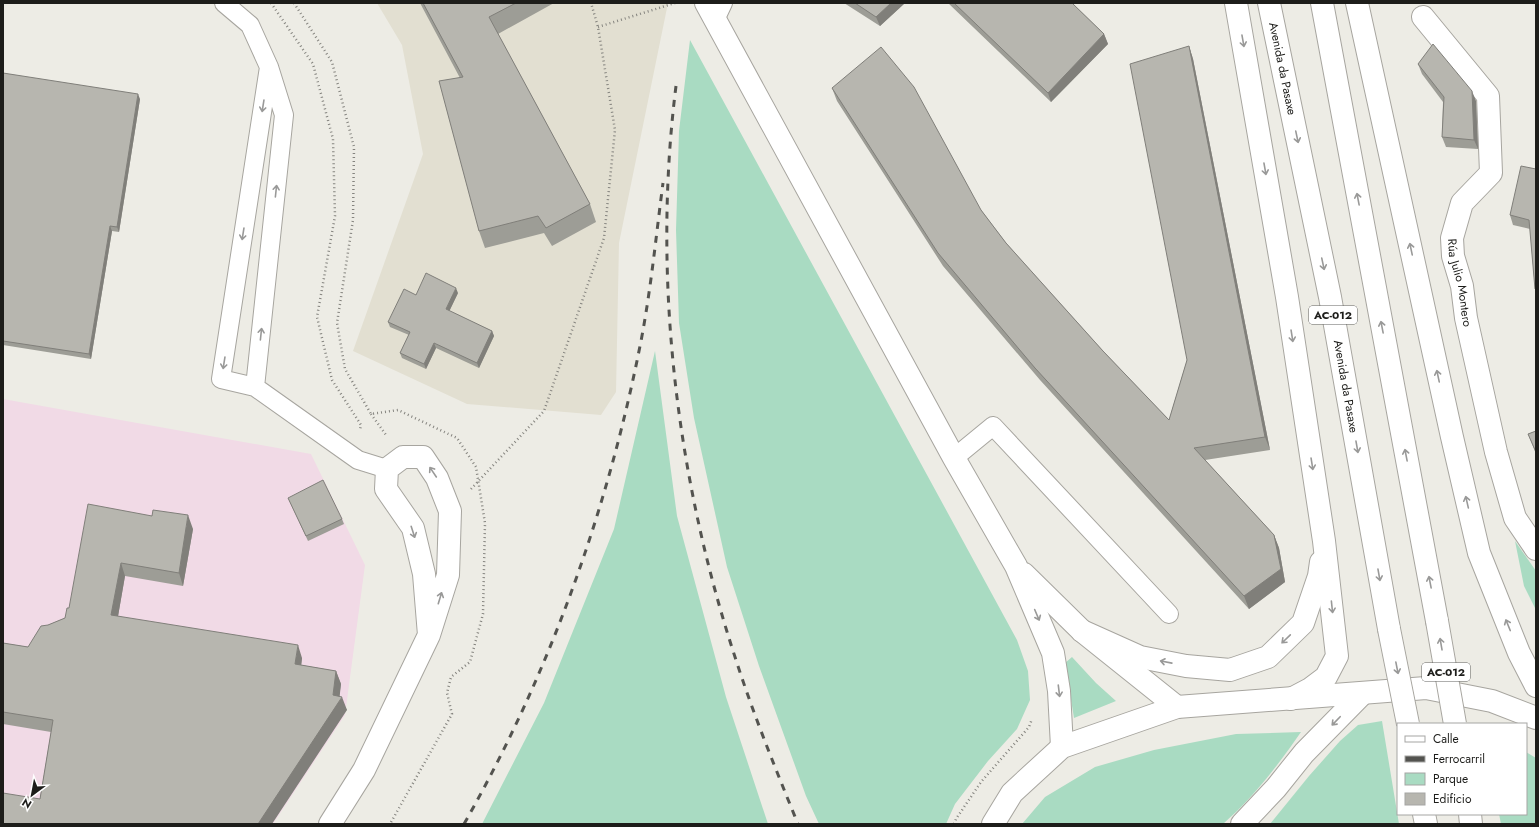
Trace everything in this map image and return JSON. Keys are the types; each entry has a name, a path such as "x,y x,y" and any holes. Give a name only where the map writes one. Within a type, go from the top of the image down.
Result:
{"main road":[{"path":"1236,3 1286,297 1324,541 1337,656 1326,677 1310,689 1291,699"},
{"name":"Avenida da Pasaxe","path":"1269,3 1330,297 1389,629 1408,723"},
{"name":"AC-012","path":"1322,3 1455,723"},
{"path":"1357,3 1452,437 1479,553 1519,653 1536,686"},
{"path":"715,9 954,458 1016,566 1053,653 1059,691 1062,747"},
{"name":"Rúa Julio Montero","path":"1423,17 1488,96 1491,173 1462,203 1452,238 1453,256 1462,286 1466,318 1496,452 1515,518 1536,549"},
{"path":"330,824 364,770 429,635 448,575 450,511 437,478 423,457 403,457 387,469 386,489 413,528 424,574 429,635"},
{"path":"1082,631 1140,657 1186,666 1230,670 1268,657 1303,623 1319,576 1324,541"},
{"path":"1016,566 1082,631 1177,707"},
{"path":"1519,653 1536,669"},
{"path":"992,824 1012,793 1062,747 1177,707 1426,688 1492,701 1536,718"},
{"path":"1242,824 1276,788 1304,753 1364,693"}],"lane":[{"path":"224,3 250,25 269,67 284,116 255,387"},
{"path":"269,67 221,379 255,387 358,460 387,469"},
{"path":"954,458 993,426 1169,614"}],"path":[{"path":"271,3 313,64 333,139 335,216 317,317 332,380 361,425 358,460"},
{"path":"294,3 332,62 354,147 353,220 337,323 345,369 371,414 398,410 457,438 476,467 485,523 483,614 470,662 451,676 447,693 452,714 390,824"},
{"path":"450,511 479,482 544,410 604,238 616,130 598,27 592,3"},
{"path":"598,27 675,3"},
{"path":"954,824 981,782 1029,727 1033,714"}],"shaded area":[{"path":"377,3 668,3 619,243 616,392 601,415 467,404 353,351 423,154 402,45"},
{"path":"3,399 311,454 365,565 345,715 273,824 3,824"}],"green space":[{"path":"690,40 1017,640 1028,671 1030,700 1017,729 988,761 955,804 946,824 819,824 806,796 759,666 727,567 694,418 679,323 676,230 679,131"},
{"path":"655,351 677,516 726,697 768,824 482,824 544,703 614,529"},
{"path":"1515,541 1536,571 1536,610 1524,586"},
{"path":"1072,657 1096,683 1116,701 1074,718 1065,663"},
{"path":"1382,721 1399,824 1270,824 1340,741 1358,725"},
{"path":"1301,732 1265,780 1245,803 1223,824 1022,824 1045,797 1095,767 1154,750 1236,734"},
{"path":"1527,753 1536,758 1536,824 1501,824 1499,815 1527,815"}],"building":[{"path":"423,3 516,3 489,17 590,204 546,228 538,216 479,231 439,81 463,77"},
{"path":"855,3 891,3 876,17"},
{"path":"954,3 1072,3 1104,34 1048,93"},
{"path":"1433,44 1472,91 1474,140 1442,137 1444,97 1418,64"},
{"path":"1189,46 1265,437 1194,448 1274,535 1281,569 1244,596 1035,368 938,253 832,88 881,47 914,87 981,210 1006,243 1103,351 1169,420 1187,360 1130,64"},
{"path":"3,73 138,94 117,227 110,226 89,354 3,341"},
{"path":"1521,166 1536,169 1536,289 1529,220 1510,215"},
{"path":"426,273 456,288 446,309 492,331 477,363 434,343 424,364 400,353 410,332 388,322 404,289 416,295"},
{"path":"1536,431 1536,452 1528,434"},
{"path":"323,480 342,519 306,536 288,498"},
{"path":"88,504 152,516 153,510 188,515 179,573 121,563 111,615 298,645 295,664 336,671 333,695 342,697 258,824 3,824 3,793 40,799 53,720 3,712 3,643 28,647 41,626 48,625 65,618 67,608 69,608"}],"railway":[{"path":"676,86 669,158 667,230 669,303 674,376 684,448 698,520 715,591 743,681 773,763 798,824"},
{"path":"464,824 495,767 549,650 593,529 611,467 641,341 651,282 663,183"}]}
